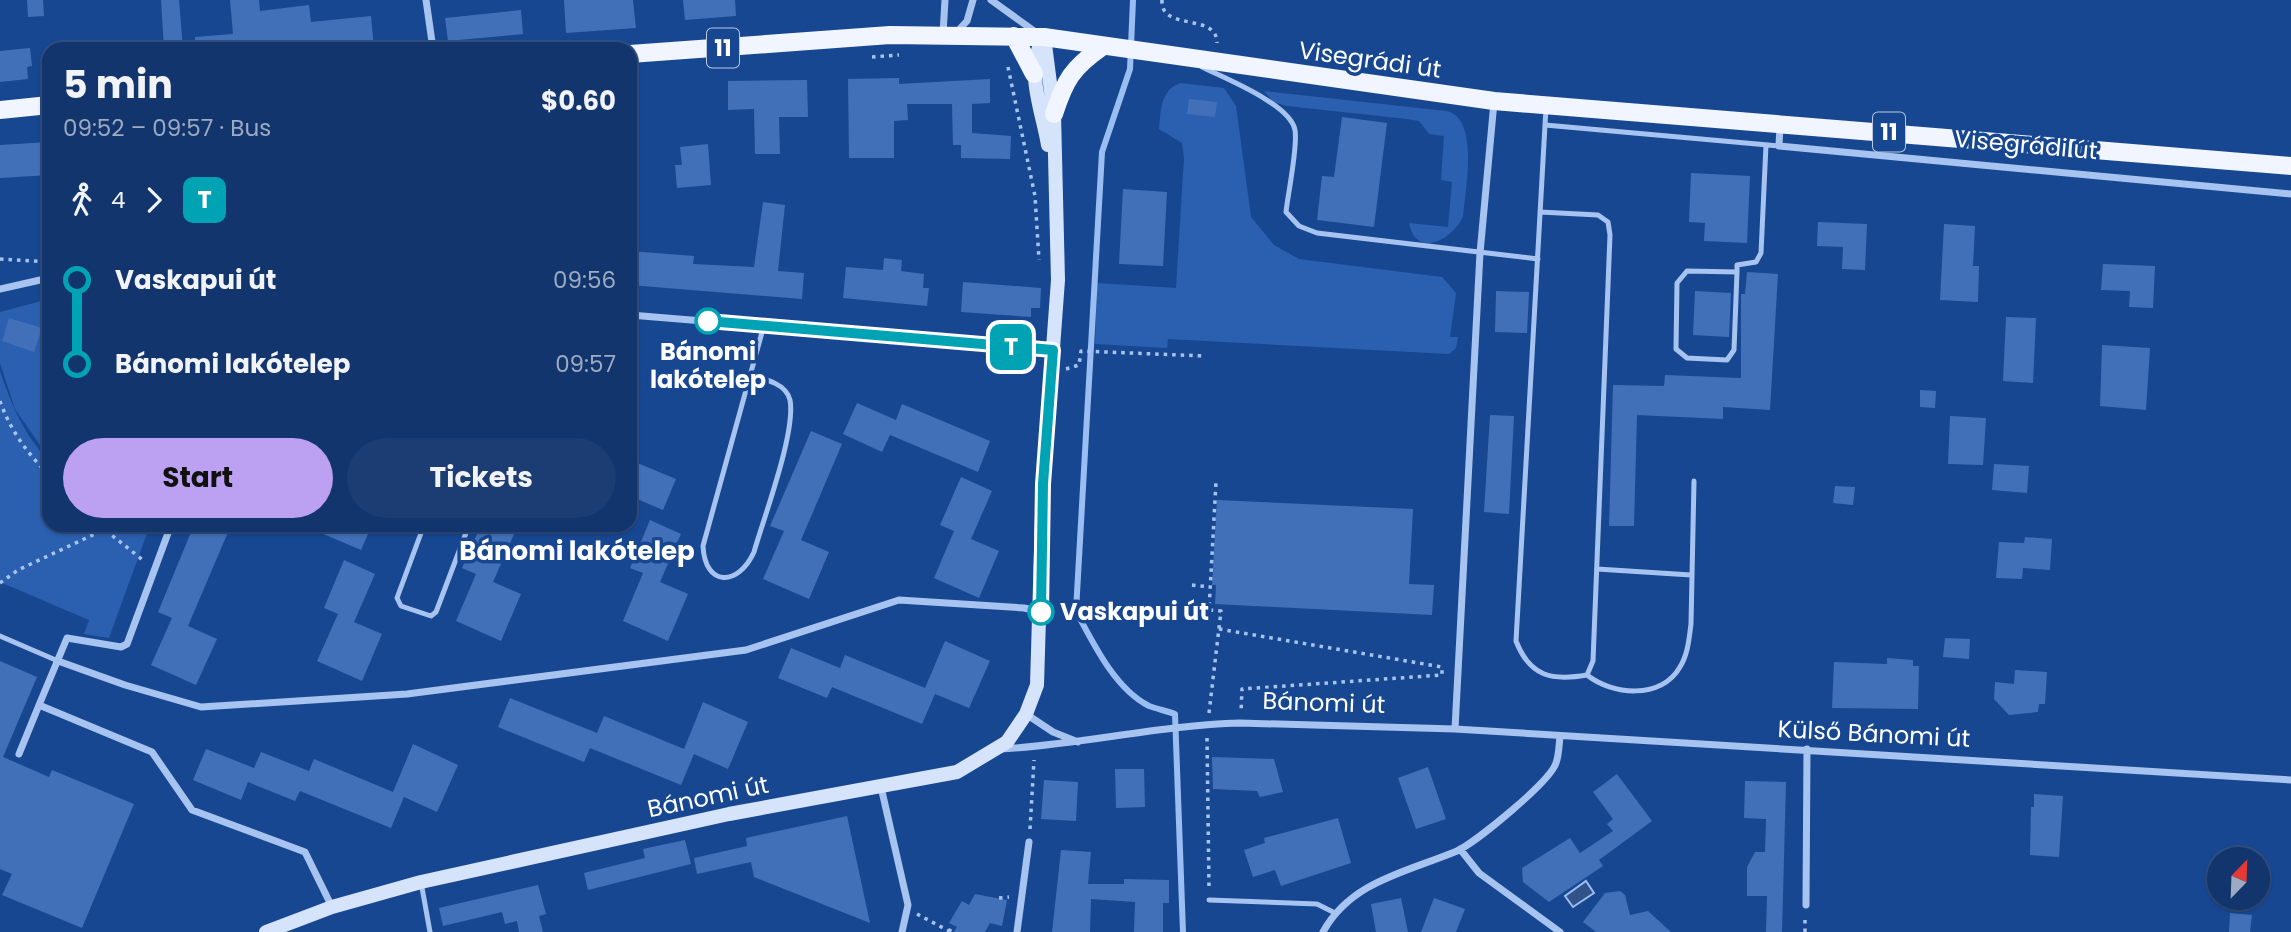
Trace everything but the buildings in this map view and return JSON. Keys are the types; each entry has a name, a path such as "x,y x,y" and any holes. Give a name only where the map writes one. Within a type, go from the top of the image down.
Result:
{"main road":[{"name":"11","path":"637,54 997,31 1006,37 1044,37 1187,59"},
{"path":"1006,37 1034,74"},
{"path":"1044,37 1036,51 1034,74 1056,195"},
{"path":"998,749 1026,714 1037,685 1043,484 1058,280 1054,114 1044,37"},
{"path":"1054,114 1065,81 1085,59 1109,48"},
{"name":"Visegrádi út","path":"1187,59 1494,101 2291,166"},
{"path":"0,110 42,106"},
{"name":"Bánomi út","path":"266,932 332,908 421,882 729,814 957,772 998,749"}],"street":[{"path":"426,0 432,42"},
{"path":"945,0 949,34 967,21 974,0"},
{"path":"991,0 1044,37"},
{"path":"1455,729 1480,253 1494,101"},
{"path":"1779,146 1780,124"},
{"name":"Visegrádi út","path":"1779,146 2291,194"},
{"path":"0,289 42,280"},
{"path":"637,316 1053,350"},
{"path":"19,754 67,638 121,647 127,644 168,532"},
{"path":"58,661 125,685 201,707 407,694 747,650 899,600 1024,608 1041,612"},
{"path":"39,705 152,752 192,810 305,852 332,908"},
{"path":"1026,714 1053,732 1079,742"},
{"name":"Bánomi út","path":"998,749 1079,742 1207,724 1455,729"},
{"name":"Külső Bánomi út","path":"1455,729 2291,780"},
{"path":"1323,932 1335,913 1353,896 1376,882 1460,849 1519,805 1553,769 1560,737"},
{"path":"1806,905 1807,749"},
{"path":"881,787 908,909 902,932"},
{"path":"1017,932 1029,842"},
{"path":"1460,849 1479,873 1560,932"}],"lane":[{"path":"1187,59 1273,106 1287,117 1295,130 1286,212 1299,226 1317,233 1538,259"},
{"path":"1547,106 1516,641 1523,658 1538,672 1564,679 1587,675 1600,685 1622,690 1650,689 1665,683 1680,668 1688,648 1694,481"},
{"path":"1545,124 1779,146"},
{"path":"1737,272 1687,271 1677,282 1676,349 1687,358 1727,360 1734,350 1737,272 1737,265 1756,262 1761,253 1766,145"},
{"path":"1540,212 1598,215 1608,222 1610,235 1593,661 1587,675"},
{"path":"751,376 769,380 783,389 790,399 787,435 754,552 746,570 725,578 713,573 704,561 703,546 764,325"},
{"path":"421,532 397,598 401,606 430,616 436,612 466,532"},
{"path":"1597,569 1691,575"},
{"path":"0,636 58,661"},
{"path":"421,882 430,932"},
{"path":"1209,900 1317,904 1335,913"}],"path":[{"path":"1162,0 1161,6 1169,16 1215,32 1217,63"},
{"path":"1006,37 999,50 1005,54 1008,64 1035,196 1039,266"},
{"path":"0,259 42,262"},
{"path":"1081,351 1205,356"},
{"path":"0,401 29,455 42,468"},
{"path":"1209,900 1207,724 1222,611 1209,610 1216,482"},
{"path":"0,583 19,570 98,532"},
{"path":"108,532 155,569"},
{"path":"1192,585 1210,587"},
{"path":"1219,629 1442,667 1442,675 1242,690 1240,723"},
{"path":"1029,842 1035,747"},
{"path":"999,898 1007,897"},
{"path":"908,909 949,932 953,925"}],"shaded area":[{"path":"1180,83 1224,88 1236,106 1251,217 1274,245 1299,259 1442,277 1456,293 1450,337 1458,337 1456,348 1449,354 1168,339 1167,348 1095,344 1097,283 1176,288 1184,158 1182,143 1159,129 1165,96 1173,86"},
{"path":"1264,91 1446,111 1457,116 1467,140 1468,156 1463,217 1458,225 1443,238 1426,243 1413,234 1409,223 1448,227 1452,182 1441,180 1444,136 1429,134 1419,121 1287,106 1273,102"},
{"path":"42,301 42,448 15,409 0,363 0,312"},
{"path":"0,371 19,419 42,453 42,532 147,532 109,638 84,634 89,620 0,582"},
{"path":"1586,881 1594,893 1573,907 1565,896"}],"waterway":[{"path":"1133,0 1130,69 1102,152 1076,611 1115,677 1149,706 1175,714 1183,932"}],"bus line":[{"name":"T","path":"708,321 1053,350 1043,484 1041,612"}],"place":[{"name":"Bánomi lakótelep","path":"708,321"},
{"name":"Vaskapui út","path":"1041,612"}],"district":[{"name":"Bánomi lakótelep","path":"577,551"}]}
